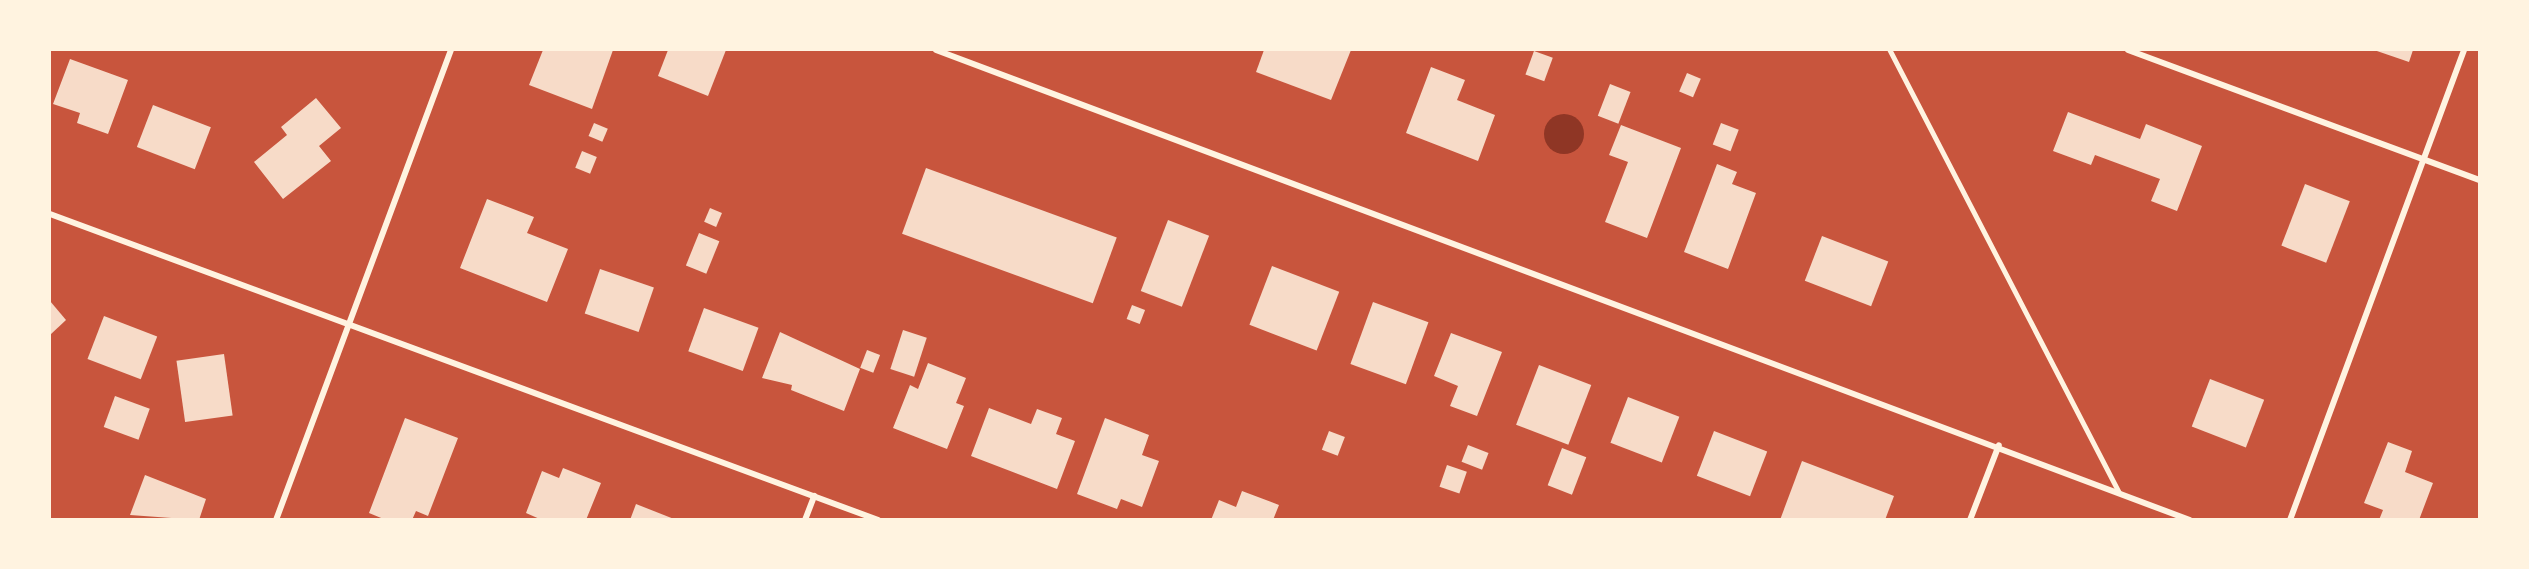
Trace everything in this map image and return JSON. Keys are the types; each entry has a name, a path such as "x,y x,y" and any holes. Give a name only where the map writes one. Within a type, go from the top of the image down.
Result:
{"street":[{"path":"276,519 451,50"},
{"path":"936,50 1999,445 2189,519"},
{"path":"2128,50 2480,180"},
{"path":"2290,519 2464,50"},
{"path":"50,214 349,322 878,519"},
{"path":"1970,519 1999,445"},
{"path":"805,519 814,496"}],"lane":[{"path":"1890,50 2119,491"}],"shaded area":[{"path":"1564,114 1572,115 1578,120 1583,126 1583,142 1578,148 1572,153 1564,154 1556,153 1550,148 1545,142 1544,134 1545,126 1550,120 1556,115"}],"building":[{"path":"543,50 613,50 592,109 529,85"},
{"path":"668,50 726,50 708,96 658,76"},
{"path":"1264,50 1351,50 1331,100 1256,72"},
{"path":"2374,50 2413,50 2409,62"},
{"path":"1534,51 1553,58 1544,81 1525,74"},
{"path":"70,59 128,80 108,134 77,123 80,113 53,104"},
{"path":"1431,67 1465,80 1457,100 1495,115 1478,161 1406,133"},
{"path":"1687,73 1701,79 1693,97 1679,91"},
{"path":"1610,84 1631,92 1618,124 1598,116"},
{"path":"316,98 341,128 319,146 331,161 283,199 254,162 287,135 281,127"},
{"path":"153,105 211,127 195,169 137,147"},
{"path":"2068,112 2140,139 2146,124 2202,146 2177,211 2151,201 2160,179 2095,155 2091,165 2053,151"},
{"path":"594,123 608,129 602,142 589,136"},
{"path":"1721,123 1739,130 1730,151 1713,144"},
{"path":"1621,125 1681,148 1647,238 1605,222 1628,162 1609,155"},
{"path":"582,151 597,157 590,174 575,168"},
{"path":"1717,164 1737,172 1732,184 1756,193 1728,269 1684,252"},
{"path":"926,168 1117,237 1093,303 902,234"},
{"path":"2305,184 2350,201 2326,263 2281,246"},
{"path":"487,199 534,217 527,233 568,249 547,302 460,268"},
{"path":"710,208 722,213 716,227 704,222"},
{"path":"1168,220 1209,236 1182,307 1141,291"},
{"path":"699,233 719,241 706,274 686,265"},
{"path":"1822,236 1888,261 1871,306 1805,281"},
{"path":"1272,266 1339,292 1317,351 1249,325"},
{"path":"600,269 654,288 639,332 585,313"},
{"path":"50,301 66,320 50,335"},
{"path":"1373,302 1428,322 1406,384 1350,364"},
{"path":"1132,305 1145,310 1140,324 1127,319"},
{"path":"704,308 759,328 743,371 688,351"},
{"path":"104,316 157,336 141,379 88,359"},
{"path":"903,330 927,338 914,377 890,369"},
{"path":"780,332 860,369 844,411 791,390 792,385 762,378"},
{"path":"1451,333 1502,352 1477,416 1450,406 1458,386 1434,376"},
{"path":"867,350 880,355 873,373 860,368"},
{"path":"224,354 233,415 185,422 176,361"},
{"path":"928,363 966,378 956,403 964,406 947,449 893,428 910,385 918,389"},
{"path":"1539,365 1591,385 1568,445 1516,425"},
{"path":"2210,379 2264,400 2246,447 2192,427"},
{"path":"115,396 150,409 138,440 104,427"},
{"path":"1628,397 1679,417 1662,462 1610,443"},
{"path":"989,408 1031,424 1037,409 1062,418 1056,434 1075,441 1057,489 971,456"},
{"path":"405,418 458,438 428,516 416,511 412,520 386,520 369,513"},
{"path":"1105,418 1149,435 1142,455 1159,461 1142,507 1121,499 1117,509 1077,494"},
{"path":"1329,431 1345,437 1338,456 1322,450"},
{"path":"1714,431 1767,451 1750,496 1697,476"},
{"path":"2388,442 2412,451 2405,472 2433,483 2419,520 2379,520 2383,510 2364,503"},
{"path":"1468,445 1489,453 1482,470 1462,462"},
{"path":"1562,448 1586,457 1572,495 1548,485"},
{"path":"1802,461 1894,496 1885,520 1780,520"},
{"path":"1447,465 1467,472 1459,494 1440,487"},
{"path":"563,468 601,483 586,520 542,520 526,513 542,471 559,478"},
{"path":"145,475 206,499 199,520 130,515"},
{"path":"1242,491 1279,505 1273,520 1211,520 1219,500 1236,507"},
{"path":"636,504 674,519 674,520 630,520"}]}
